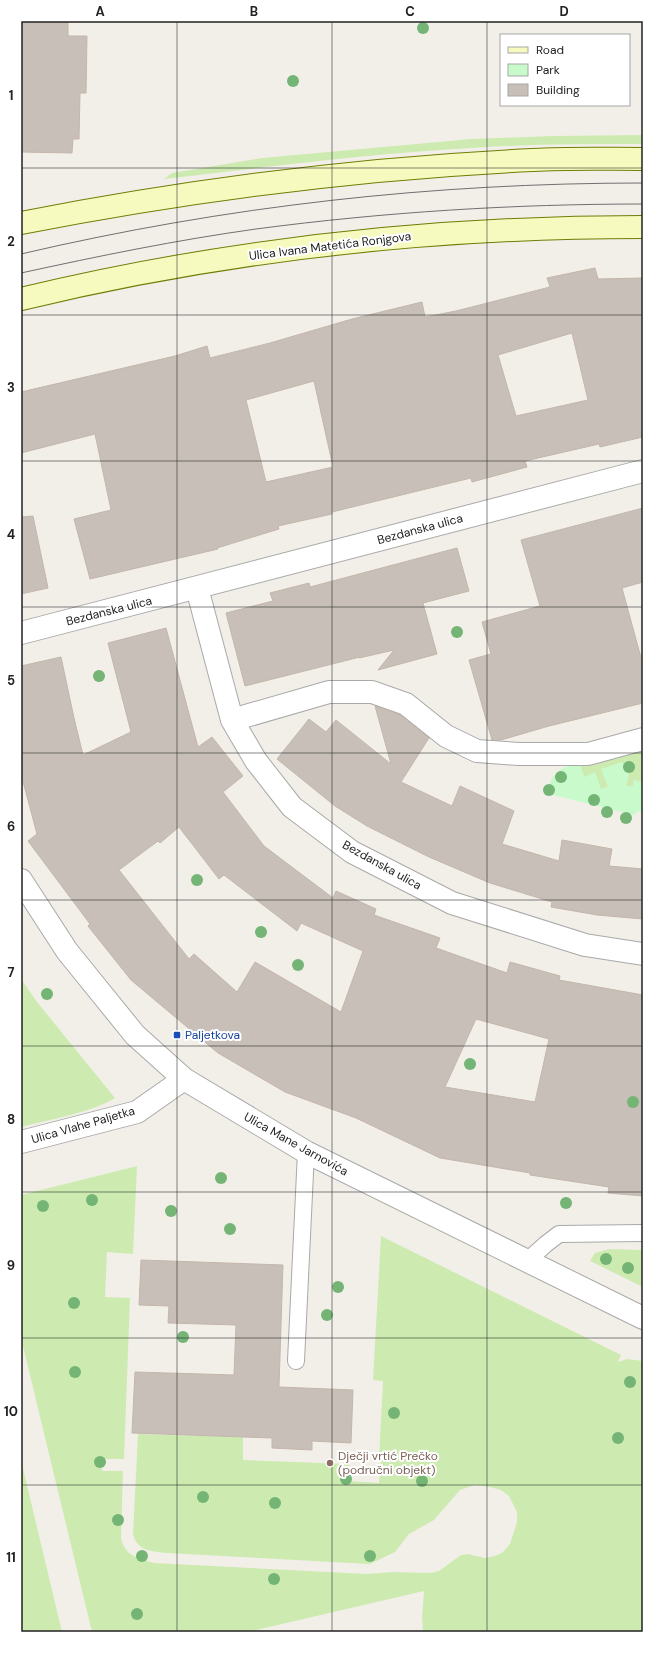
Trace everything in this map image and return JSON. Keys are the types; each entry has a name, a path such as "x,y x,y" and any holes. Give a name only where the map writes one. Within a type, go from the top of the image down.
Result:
{"street":[{"path":"21,223 154,199 346,174 535,160 643,159"},
{"name":"Ulica Ivana Matetića Ronjgova","path":"21,299 100,281 198,263 362,240 520,230 643,227"},
{"name":"Bezdanska ulica","path":"21,633 643,471"},
{"name":"Bezdanska ulica","path":"197,588 232,720 256,761 292,807 352,852 452,903 585,945 643,954"},
{"path":"232,720 329,692 372,692 406,704 446,736 476,751 518,754 588,754 643,739"},
{"name":"Ulica Mane Jarnovića","path":"21,880 67,951 135,1035 184,1079 306,1152 643,1318"},
{"name":"Ulica Vlahe Paljetka","path":"21,1142 137,1112 184,1079"}],"lane":[{"path":"296,1360 306,1152"},
{"path":"527,1261 559,1234 643,1233"}],"green space":[{"path":"643,135 643,144 535,145 432,151 317,161 164,179 172,173 262,158 471,139"},
{"path":"641,751 643,758 643,783 634,780 633,786 608,787 601,789 584,777 579,763"},
{"path":"622,762 629,775 626,786 633,786 634,780 643,783 643,812 638,811 634,815 545,793 551,780 557,772 565,767 579,763 584,777 595,772 601,789 608,787 601,769"},
{"path":"21,979 37,1002 115,1098 106,1103 83,1111 21,1127"},
{"path":"137,1166 133,1254 107,1252 105,1297 130,1298 124,1459 101,1459 102,1471 123,1471 121,1538 125,1549 129,1553 137,1558 154,1563 367,1574 393,1572 431,1573 439,1571 461,1555 468,1554 485,1558 495,1556 502,1553 510,1544 517,1522 517,1512 509,1496 501,1490 475,1485 460,1490 434,1520 409,1534 395,1552 370,1564 155,1552 141,1547 135,1540 133,1534 138,1434 243,1437 243,1460 349,1464 348,1481 379,1483 383,1381 373,1380 381,1236 621,1355 618,1362 627,1359 643,1361 643,1632 423,1632 422,1617 424,1591 248,1632 92,1632 21,1338 21,1195"},
{"path":"609,1249 643,1250 643,1287 590,1261 595,1253"},
{"path":"21,1460 62,1632 21,1632"}],"building":[{"path":"21,21 68,21 68,36 87,36 86,93 80,93 79,139 73,139 72,153 21,152"},
{"path":"595,268 598,279 643,278 643,437 600,447 599,444 525,461 527,467 472,482 471,478 332,512 332,514 278,526 279,529 217,548 218,549 90,579 74,519 111,510 95,434 21,453 21,392 175,356 207,346 210,358 270,343 352,319 422,302 425,317 456,311 550,287 547,278","holes":["572,333 588,400 516,416 498,355","314,381 333,467 266,482 246,400"]},
{"path":"643,508 643,582 622,588 643,665 643,703 549,726 501,740 492,740 469,660 491,654 482,622 540,606 521,540"},
{"path":"33,516 48,588 21,594 21,517"},
{"path":"457,548 469,591 423,603 437,654 378,670 394,650 245,686 226,613 273,601 270,593 309,583 310,587"},
{"path":"166,628 198,747 212,737 243,776 223,792 264,846 333,898 336,891 376,909 374,915 440,938 436,948 507,973 510,962 560,976 559,980 643,995 643,1196 608,1193 609,1187 530,1175 530,1173 440,1158 356,1118 285,1092 218,1053 131,980 88,926 90,924 28,841 37,834 21,774 21,666 61,657 83,755 131,732 108,643","holes":["179,827 219,879 224,875 297,931 301,923 363,951 341,1012 255,962 237,992 194,954 189,959 119,870 158,841 160,843","476,1019 549,1039 535,1102 445,1087"]},
{"path":"375,706 400,715 429,738 401,782 452,806 460,786 514,811 502,844 559,861 562,840 612,849 609,866 643,869 643,919 597,915 551,907 552,902 490,883 429,857 367,826 335,806 277,759 309,719 326,732 336,720 391,764"},
{"path":"141,1260 283,1265 279,1387 353,1390 351,1443 312,1441 312,1450 272,1448 272,1438 132,1433 135,1372 234,1375 236,1325 168,1323 169,1306 139,1305"}],"tram line":[{"path":"21,254 98,237 175,223 253,210 330,200 486,187 643,183"},
{"path":"21,273 167,243 226,233 304,223 498,207 643,204"}],"place":[{"name":"Paljetkova","path":"177,1035"},
{"name":"Dječji vrtić Prečko (područni objekt)","path":"330,1463"}]}
